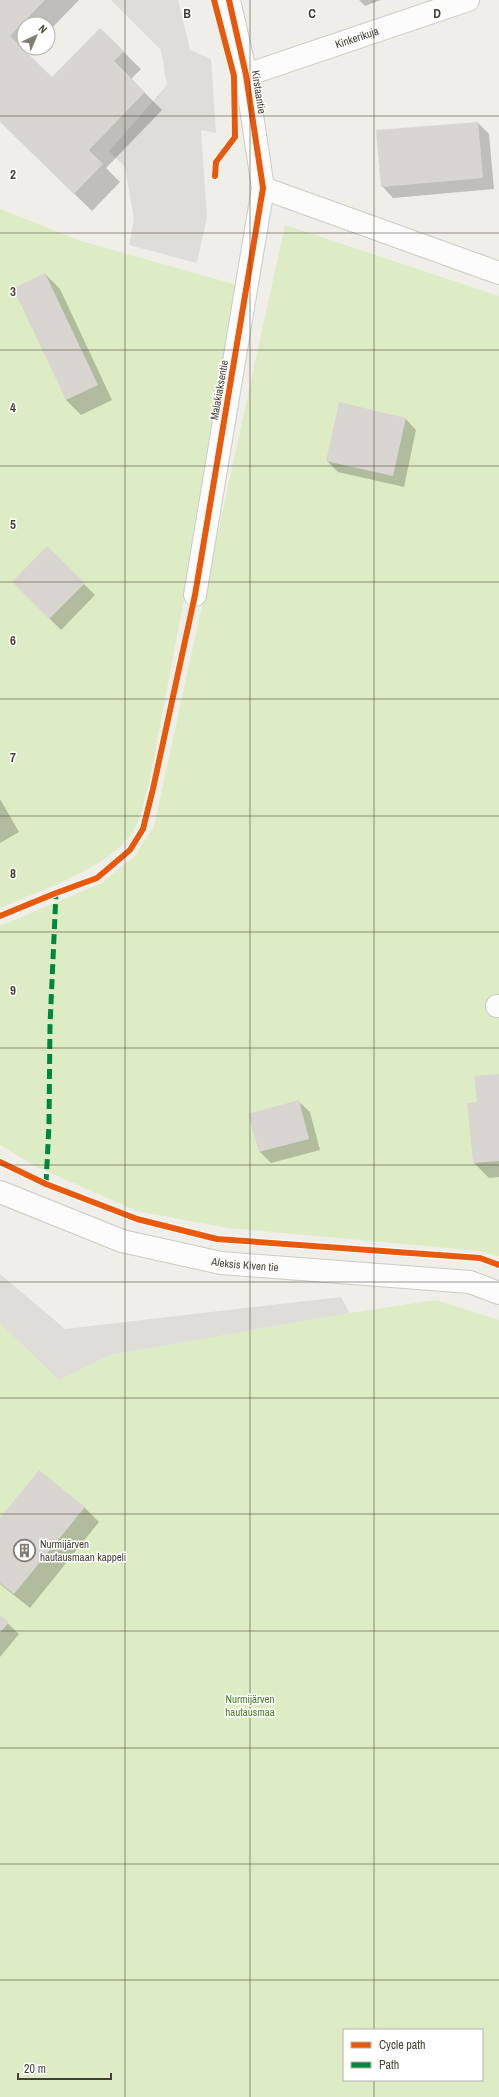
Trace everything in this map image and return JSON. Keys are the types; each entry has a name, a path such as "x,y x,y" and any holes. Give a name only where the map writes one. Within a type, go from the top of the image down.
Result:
{"street":[{"name":"Kirstaantie","path":"229,0 246,74 263,188"},
{"name":"Kinkerikuja","path":"246,74 468,0"},
{"path":"263,188 499,274"},
{"name":"Malakiaksentie","path":"195,595 263,188"},
{"name":"Aleksis Kiven tie","path":"0,1192 122,1241 221,1263 470,1282 499,1293"}],"green space":[{"path":"0,209 81,241 237,285 210,461 150,779 138,821 126,840 112,853 95,865 76,876 0,908"},
{"path":"285,225 499,296 499,1257 480,1251 228,1228 137,1211 37,1167 0,1145 0,926 102,883 135,856 154,826"},
{"name":"Nurmijärven hautausmaa","path":"436,1300 499,1320 499,2097 0,2097 0,1324 59,1380 110,1355 350,1313"}],"shaded area":[{"path":"111,0 178,0 190,50 211,59 216,133 201,130 207,217 197,263 129,245 134,219 125,167 109,151 167,85 161,50"},
{"path":"0,1274 65,1329 341,1297 350,1313 110,1355 59,1380 0,1324"}],"building":[{"path":"0,0 45,0 29,16 16,16 16,30 10,36 16,42 16,56 30,56 52,77 100,28 124,51 114,61 145,92 89,150 103,164 74,194 0,122"},
{"path":"478,122 483,178 381,187 376,130"},
{"path":"45,273 98,385 66,400 13,288"},
{"path":"339,402 406,418 393,476 326,461"},
{"path":"47,546 85,583 49,619 12,582"},
{"path":"499,1074 499,1161 473,1163 467,1103 477,1102 474,1076"},
{"path":"299,1100 309,1139 259,1152 248,1114"},
{"name":"Nurmijärven hautausmaan kappeli","path":"39,1470 85,1507 14,1594 0,1583 0,1518"},
{"path":"0,1615 9,1622 0,1633"}],"marked path":[{"path":"46,1184 49,1124 50,1025 56,893"}],"cycle path":[{"path":"214,0 234,76 235,137 216,162 215,176"},
{"path":"0,916 97,878 130,850 143,829 195,595 263,188 246,75 229,0"},
{"path":"0,1162 46,1184 137,1219 217,1239 480,1258 499,1265"}],"place":[{"name":"Nurmijärven hautausmaan kappeli","path":"25,1550"}]}
